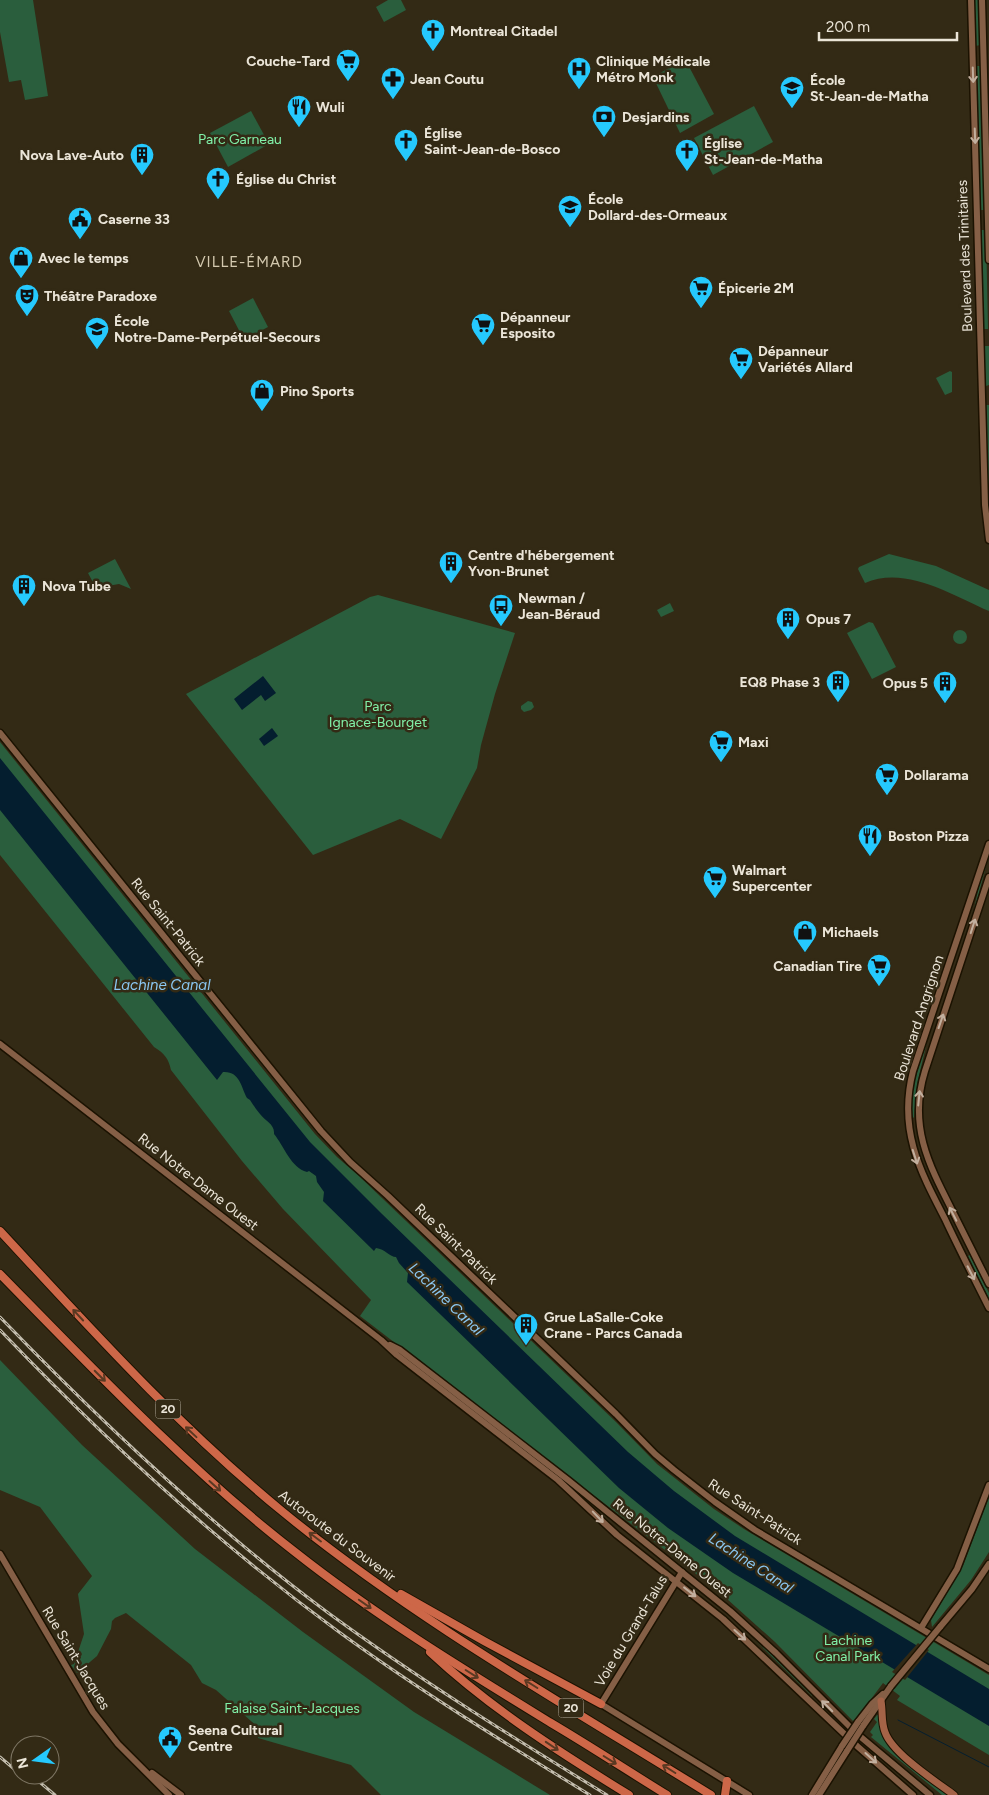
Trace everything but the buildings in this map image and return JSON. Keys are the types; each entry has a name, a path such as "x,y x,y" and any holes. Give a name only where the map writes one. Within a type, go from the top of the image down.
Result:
{"highway":[{"name":"Autoroute du Souvenir","path":"0,1231 119,1359 188,1428 284,1513 354,1566 442,1628 710,1795"},
{"name":"20","path":"0,1274 141,1417 222,1493 310,1564 416,1638 667,1795"},
{"path":"354,1566 474,1636 601,1704"},
{"path":"416,1638 453,1673 498,1708 551,1746 629,1795"},
{"path":"725,1795 727,1781"}],"main road":[{"name":"Boulevard des Trinitaires","path":"971,0 985,510 989,540"},
{"name":"Boulevard des Trinitaires","path":"982,0 989,260"},
{"name":"Rue Saint-Patrick","path":"0,733 303,1110 350,1162 616,1414 655,1454 714,1502 755,1530 989,1669"},
{"name":"Boulevard Angrignon","path":"989,844 913,1071 909,1091 908,1113 911,1142 920,1170 989,1308"},
{"name":"Boulevard Angrignon","path":"989,878 923,1077 918,1111 921,1138 928,1162 989,1284"},
{"name":"Rue Notre-Dame Ouest","path":"0,1044 562,1483 617,1535 737,1631 857,1746 913,1795"},
{"name":"Rue Notre-Dame Ouest","path":"381,1340 400,1350 500,1427 730,1610 866,1742 930,1795"},
{"path":"921,1628 957,1569 989,1485"},
{"name":"Rue Saint-Jacques","path":"0,1554 86,1702 108,1732 169,1795"},
{"path":"861,1724 972,1588 989,1564"},
{"name":"Voie du Grand-Talus","path":"601,1704 682,1572"},
{"path":"812,1795 861,1724 872,1704 891,1686"},
{"path":"881,1701 883,1724 887,1737 904,1756 954,1795"},
{"path":"601,1704 749,1795"},
{"path":"819,1795 845,1748"},
{"name":"Rue Saint-Jacques","path":"142,1767 181,1795"}],"green space":[{"path":"0,0 33,0 48,96 25,100 21,80 9,82 0,32"},
{"path":"388,0 401,0 406,10 384,22 376,7"},
{"path":"973,0 979,0 981,45 975,46"},
{"path":"685,59 714,114 680,133 653,77"},
{"path":"975,66 981,66 985,210 979,210"},
{"path":"754,106 773,142 713,175 694,138"},
{"name":"Parc Garneau","path":"251,111 269,144 228,167 210,133"},
{"path":"980,230 986,230 988,329 984,329"},
{"path":"253,298 268,327 244,340 229,311"},
{"path":"983,346 989,346 989,385 986,386"},
{"path":"950,371 952,372 952,392 945,395 936,378"},
{"path":"985,405 989,405 989,490 986,464"},
{"path":"889,554 936,566 989,590 989,611 944,590 912,580 880,578 865,583 858,569 859,567"},
{"path":"115,559 131,589 119,584 96,588 88,573"},
{"name":"Parc Ignace-Bourget","path":"378,595 515,633 495,694 481,745 477,768 441,839 400,819 313,855 186,694 370,597"},
{"path":"670,603 674,611 661,617 657,610"},
{"path":"869,622 873,623 896,667 872,679 847,633"},
{"path":"957,630 963,630 967,637 963,644 957,644 953,640 953,634"},
{"path":"528,701 532,702 534,707 524,712 521,706"},
{"name":"Lachine Canal Park","path":"0,742 315,1134 616,1422 657,1464 714,1509 744,1529 989,1675 989,1755 897,1700 900,1696 883,1683 854,1722 775,1642 717,1590 360,1316 371,1300 283,1209 242,1161 171,1070 166,1057 154,1047 0,855"},
{"path":"989,856 973,914 979,886"},
{"path":"927,1042 917,1084 913,1118 911,1101 918,1069"},
{"path":"970,1255 989,1293 989,1299 968,1256"},
{"name":"Falaise Saint-Jacques","path":"0,1360 82,1445 195,1549 303,1632 414,1712 550,1795 381,1795 351,1765 258,1738 260,1729 216,1690 202,1683 191,1665 126,1613 112,1621 111,1629 97,1656 77,1673 71,1665 74,1664 84,1634 78,1594 92,1576 40,1507 0,1490"},
{"path":"989,1497 989,1552 971,1580 932,1627 931,1620 963,1566"},
{"path":"755,1640 775,1657 812,1696"},
{"path":"879,1715 882,1733 949,1795 942,1795 871,1737 873,1735 870,1732 877,1722 874,1719"}],"water":[{"path":"263,676 276,693 265,701 261,695 242,710 234,699"},
{"path":"272,728 278,736 264,746 259,739"},
{"name":"Lachine Canal","path":"0,758 310,1142 382,1214 628,1452 674,1491 735,1536 989,1689 989,1726 733,1573 668,1528 619,1488 407,1282 408,1273 396,1257 376,1248 374,1251 323,1201 324,1192 317,1182 316,1176 296,1166 274,1134 271,1125 247,1098 236,1077 229,1072 223,1072 217,1080 0,810"}],"pier":[{"path":"918,1643 929,1650 905,1680 892,1672"}],"waterway":[{"path":"898,1720 989,1767"}],"railway":[{"path":"0,1317 117,1434 240,1544 283,1578 327,1612 430,1684 607,1795"},
{"path":"0,1330 121,1450 205,1526 293,1598 432,1696 590,1795"},
{"path":"0,1757 10,1766"},
{"path":"43,1785 55,1795"}],"place":[{"name":"Montreal Citadel","path":"433,52"},
{"name":"Couche-Tard","path":"348,82"},
{"name":"Clinique Médicale Métro Monk","path":"579,90"},
{"name":"Jean Coutu","path":"393,100"},
{"name":"École St-Jean-de-Matha","path":"792,109"},
{"name":"Wuli","path":"299,128"},
{"name":"Desjardins","path":"604,138"},
{"name":"Église Saint-Jean-de-Bosco","path":"406,162"},
{"name":"Église St-Jean-de-Matha","path":"687,172"},
{"name":"Nova Lave-Auto","path":"142,176"},
{"name":"Église du Christ","path":"218,200"},
{"name":"École Dollard-des-Ormeaux","path":"570,228"},
{"name":"Caserne 33","path":"80,240"},
{"name":"Avec le temps","path":"21,279"},
{"name":"Épicerie 2M","path":"701,309"},
{"name":"Théâtre Paradoxe","path":"27,317"},
{"name":"Dépanneur Esposito","path":"483,346"},
{"name":"École Notre-Dame-Perpétuel-Secours","path":"97,350"},
{"name":"Dépanneur Variétés Allard","path":"741,380"},
{"name":"Pino Sports","path":"262,412"},
{"name":"Centre d'hébergement Yvon-Brunet","path":"451,584"},
{"name":"Nova Tube","path":"24,607"},
{"name":"Newman / Jean-Béraud","path":"501,627"},
{"name":"Opus 7","path":"788,640"},
{"name":"EQ8 Phase 3","path":"838,703"},
{"name":"Opus 5","path":"945,704"},
{"name":"Maxi","path":"721,763"},
{"name":"Dollarama","path":"887,796"},
{"name":"Boston Pizza","path":"870,857"},
{"name":"Walmart Supercenter","path":"715,899"},
{"name":"Michaels","path":"805,953"},
{"name":"Canadian Tire","path":"879,987"},
{"name":"Grue LaSalle-Coke Crane - Parcs Canada","path":"526,1346"},
{"name":"Seena Cultural Centre","path":"170,1759"}],"district":[{"name":"VILLE-ÉMARD","path":"249,262"}]}
